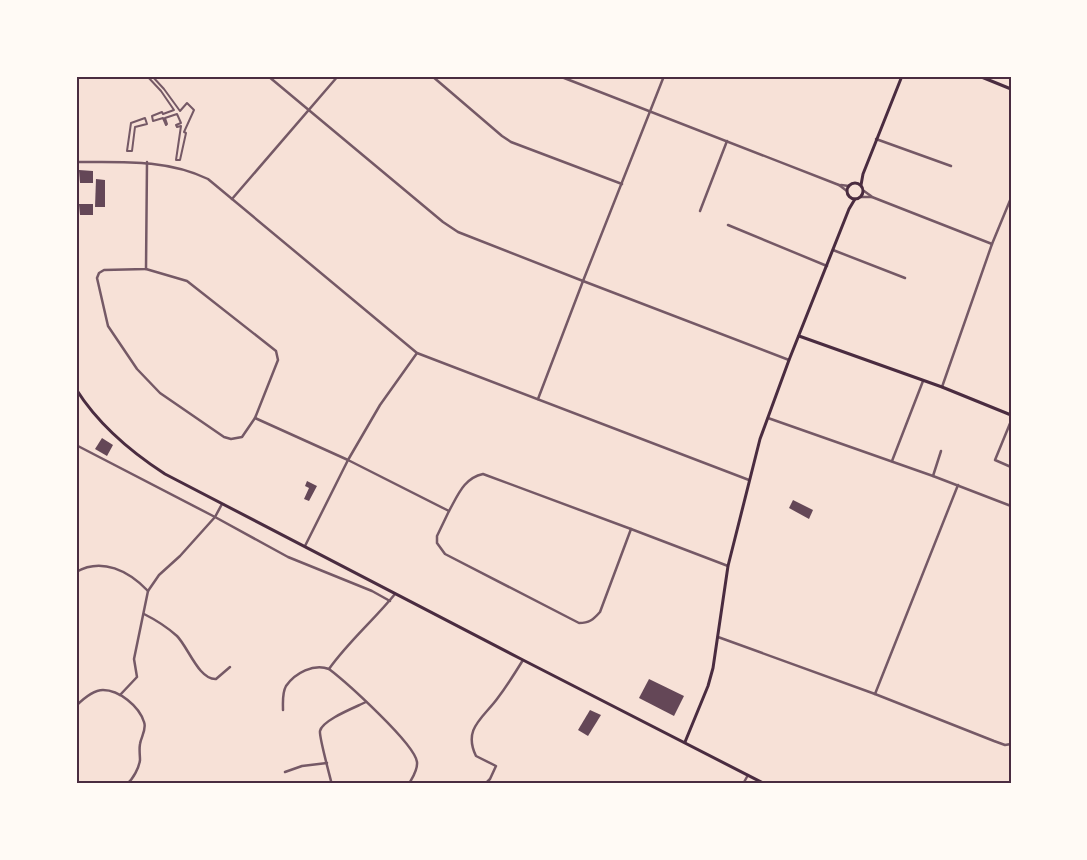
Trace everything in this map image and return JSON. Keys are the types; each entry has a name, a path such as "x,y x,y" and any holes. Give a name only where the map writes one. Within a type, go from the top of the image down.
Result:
{"main road":[{"path":"861,185 863,174 876,139 902,76"},
{"path":"979,76 1011,89"},
{"path":"849,209 848,186 856,182 863,174"},
{"path":"850,198 861,197 864,191 861,185 856,182"},
{"path":"685,742 708,686 718,637 728,566 760,440 789,360 849,209 855,199"},
{"path":"799,336 942,387 1011,415"},
{"path":"76,389 96,415 116,436 142,459 165,474 765,784"}],"street":[{"path":"147,76 161,91 174,110 162,114 162,112 156,113 152,116 153,121 163,118 167,124 165,118 177,114 180,120 181,123 176,126 181,125 176,160 180,160 186,133 184,132 185,126 194,110 187,103 180,111 152,76"},
{"path":"268,76 443,222 458,232 583,282 789,360"},
{"path":"232,199 338,76"},
{"path":"432,76 511,142 622,184"},
{"path":"560,76 839,185 848,186"},
{"path":"538,399 664,76"},
{"path":"145,118 147,124 134,127 132,151 127,151 131,123 145,118"},
{"path":"876,139 951,166"},
{"path":"700,211 727,141"},
{"path":"76,162 147,162 196,173 208,179 417,353 749,480"},
{"path":"146,269 147,162"},
{"path":"839,185 847,191"},
{"path":"864,191 872,197 992,244"},
{"path":"861,197 872,197"},
{"path":"942,387 992,244 1011,198"},
{"path":"728,225 827,266"},
{"path":"834,250 905,278"},
{"path":"146,269 187,281 276,351 278,360 255,418 242,436 231,439 224,437 160,393 136,369 108,326 97,278 99,273 104,270 146,269"},
{"path":"306,546 348,460 380,405 417,353"},
{"path":"892,462 923,381"},
{"path":"255,418 348,460 449,511"},
{"path":"768,418 958,485 1011,506"},
{"path":"1011,422 995,460 1011,467"},
{"path":"76,445 288,557 390,600"},
{"path":"933,476 941,451"},
{"path":"631,529 600,612 588,623 579,623 445,554 436,543 437,536 449,511 467,481 474,476 483,474 631,529 728,566"},
{"path":"875,694 958,485"},
{"path":"120,695 137,678 134,659 148,591 159,575 180,556 215,517 222,504"},
{"path":"76,572 86,566 99,565 112,568 130,574 148,591"},
{"path":"329,670 344,650 395,594"},
{"path":"144,614 160,622 179,638 197,665 209,678 216,679 230,667"},
{"path":"718,637 875,694 994,741 1006,745 1011,744"},
{"path":"485,784 490,780 496,766 476,756 472,747 471,738 473,730 478,720 496,700 523,660"},
{"path":"283,710 285,687 290,682 302,672 313,668 329,670 355,691 390,725 415,756 417,767 409,784"},
{"path":"76,706 93,692 102,690 120,695 132,705 143,719 145,725 139,745 138,765 132,779 127,784"},
{"path":"331,781 321,741 320,731 322,726 366,702"},
{"path":"286,772 302,766 327,763"},
{"path":"743,784 748,775"}],"building":[{"path":"79,170 93,171 93,183 80,183"},
{"path":"96,179 105,180 105,207 95,207"},
{"path":"79,204 93,204 93,215 80,215"},
{"path":"102,438 113,445 107,456 95,449"},
{"path":"307,481 317,486 309,501 304,499 309,488 305,486"},
{"path":"793,500 813,510 809,519 789,508"},
{"path":"649,679 684,696 674,716 639,698"},
{"path":"590,710 601,715 588,736 578,730"}]}
